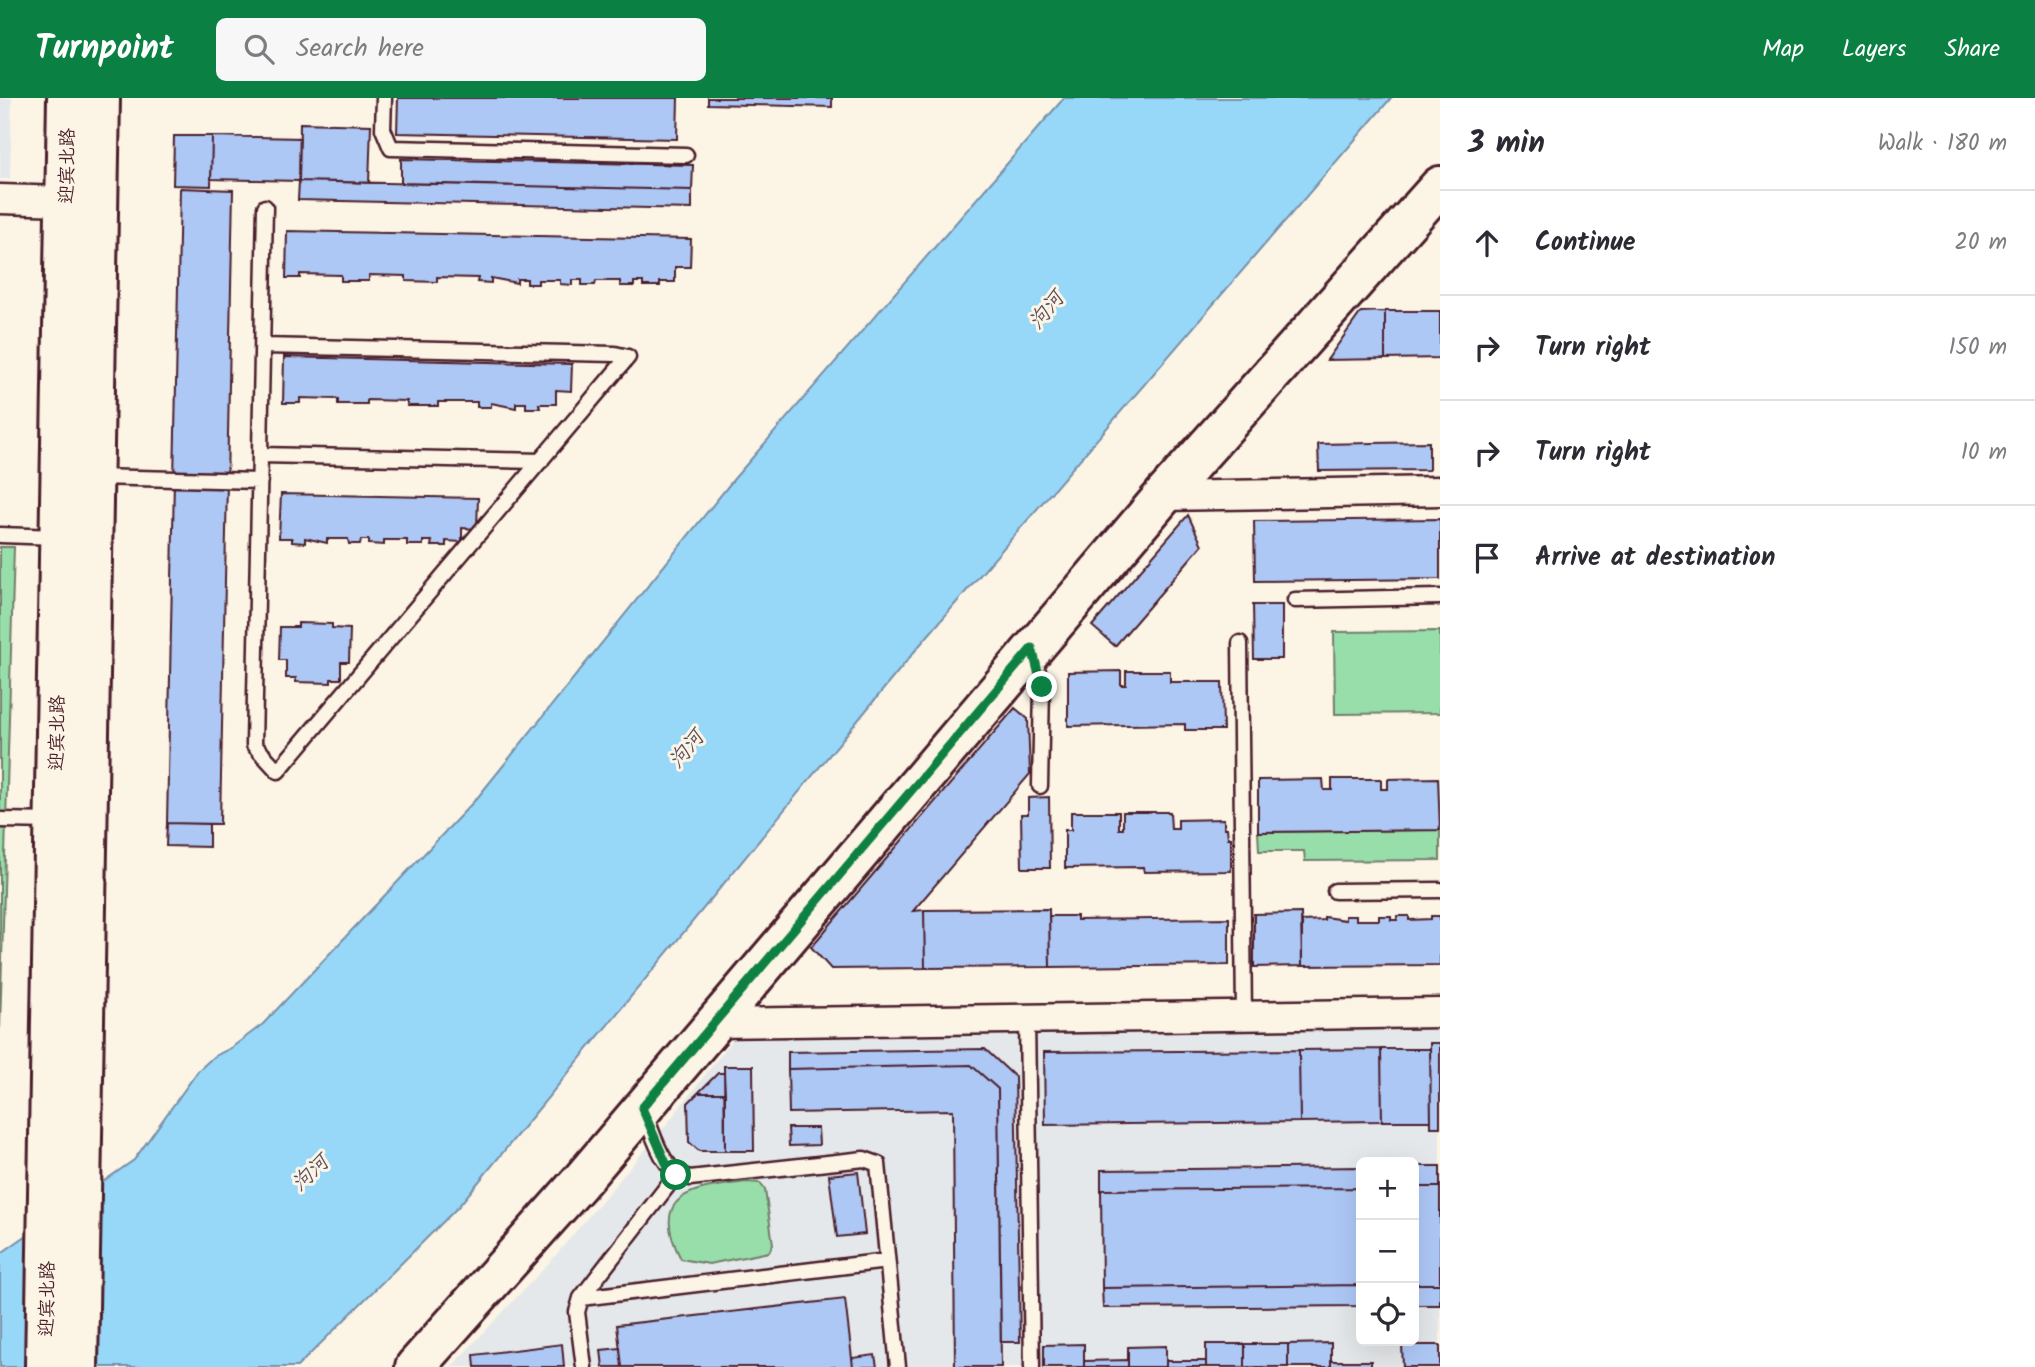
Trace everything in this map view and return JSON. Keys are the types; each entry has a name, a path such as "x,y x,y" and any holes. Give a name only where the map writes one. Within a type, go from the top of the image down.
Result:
{"main road":[{"name":"迎宾北路","path":"45,1367 67,98"},
{"name":"迎宾北路","path":"78,1367 100,98"},
{"path":"415,1367 715,1023 1163,495 1440,186"}],"street":[{"path":"0,200 65,201"},
{"path":"1163,495 1440,491"},
{"path":"715,1023 1440,1013"}],"lane":[{"path":"384,98 383,129 391,148 686,155"},
{"path":"262,346 615,354 628,357 278,771 254,745 260,481 260,455 262,346 265,207"},
{"path":"260,455 541,461"},
{"path":"94,477 260,481"},
{"path":"0,535 60,537"},
{"path":"1295,600 1440,597"},
{"path":"1240,643 1244,1016"},
{"path":"1032,648 1042,687 1041,786"},
{"path":"0,820 55,821"},
{"path":"1335,891 1440,890"},
{"path":"1027,1019 1032,1367"},
{"path":"642,1108 666,1163 676,1175 690,1178 864,1159 878,1164 898,1367"},
{"path":"584,1367 577,1312 581,1298 676,1175"},
{"path":"581,1298 887,1261"}],"shaded area":[{"path":"0,98 12,98 10,179 0,179"},
{"path":"1440,1029 1440,1367 451,1367 549,1263 666,1125 737,1034"}],"green space":[{"path":"0,547 14,547 0,1028"},
{"path":"1440,631 1440,713 1335,714 1334,632"},
{"path":"1440,830 1440,860 1305,861 1304,851 1259,851 1258,832"},
{"path":"747,1182 760,1183 765,1190 773,1244 769,1252 709,1264 681,1259 672,1236 670,1219 673,1206 682,1197 695,1191"}],"water":[{"name":"泃河","path":"1064,98 1391,98 919,646 458,1207 297,1367 0,1367 0,1254 134,1160 198,1071 213,1057 231,1048 263,1024 478,797 733,480"}],"building":[{"path":"398,98 678,98 677,139 397,133"},
{"path":"708,98 832,98 832,107 708,104"},
{"path":"300,123 371,125 369,183 299,181"},
{"path":"174,136 212,136 211,186 173,185"},
{"path":"212,136 300,138 299,181 211,179"},
{"path":"401,159 693,165 692,190 401,183"},
{"path":"299,181 692,190 692,209 298,200"},
{"path":"180,188 233,190 220,824 167,823"},
{"path":"287,231 691,239 690,267 675,267 675,282 660,282 660,286 643,286 643,282 634,282 634,286 620,286 620,281 596,281 595,285 582,285 582,280 572,280 572,285 560,284 560,280 538,280 538,284 527,284 527,279 517,279 517,283 491,278 491,283 477,282 478,278 437,277 437,282 406,281 406,276 369,275 369,281 341,281 341,275 300,274 300,278 286,278"},
{"path":"1385,311 1385,359 1327,360 1361,312"},
{"path":"1385,311 1440,311 1440,358 1385,359"},
{"path":"284,357 572,364 571,391 556,390 556,404 539,404 540,408 526,408 526,403 516,403 516,408 491,403 491,407 477,407 477,402 438,402 438,406 407,406 407,401 367,400 367,404 338,404 338,399 300,398 300,403 283,403"},
{"path":"1429,442 1429,470 1319,471 1318,444"},
{"path":"281,494 478,498 477,529 462,528 462,542 446,541 446,546 431,546 432,541 423,541 423,545 407,545 407,540 384,540 384,545 369,544 369,540 361,540 360,544 349,544 348,539 327,539 327,543 305,538 305,543 292,542 292,538 279,538"},
{"path":"1188,515 1202,545 1115,646 1092,626"},
{"path":"1440,519 1440,579 1255,581 1254,521"},
{"path":"1253,605 1282,605 1282,659 1254,659"},
{"path":"298,623 332,624 332,628 350,629 349,662 341,662 341,679 331,679 331,683 296,682 296,678 286,678 286,660 279,660 280,627 298,627"},
{"path":"1121,671 1121,685 1126,685 1126,671 1170,671 1170,682 1222,682 1223,730 1185,730 1185,724 1068,726 1068,672"},
{"path":"1015,708 1028,719 1030,774 913,911 924,910 925,968 831,969 811,947"},
{"path":"1438,778 1440,830 1258,832 1258,780 1323,779 1324,790 1332,790 1332,779 1381,779 1381,789 1388,789 1388,779"},
{"path":"1049,797 1050,868 1022,868 1021,814 1028,814 1028,798"},
{"path":"1071,812 1119,812 1119,829 1123,829 1123,812 1170,812 1171,829 1178,829 1178,820 1224,819 1224,828 1227,828 1228,838 1231,838 1231,871 1144,872 1143,867 1065,868 1065,830 1071,830"},
{"path":"167,823 209,824 209,847 166,846"},
{"path":"1049,909 1050,967 925,968 924,910"},
{"path":"1301,913 1302,966 1254,967 1254,914"},
{"path":"1049,916 1077,916 1077,920 1229,918 1229,965 1050,967"},
{"path":"1345,916 1356,916 1356,920 1379,920 1379,916 1391,916 1391,920 1397,920 1397,916 1409,916 1409,920 1440,916 1440,965 1302,966 1302,921 1324,920 1324,917 1345,920"},
{"path":"1430,1043 1440,1043 1440,1127 1431,1127"},
{"path":"985,1049 1015,1077 1020,1342 1001,1342 998,1089 971,1065 788,1069 788,1052"},
{"path":"1381,1049 1382,1121 1300,1122 1299,1050"},
{"path":"1381,1049 1430,1049 1431,1121 1382,1121"},
{"path":"1299,1050 1300,1122 1045,1125 1044,1052"},
{"path":"971,1065 998,1089 1001,1367 955,1367 953,1110 789,1113 788,1069"},
{"path":"724,1066 753,1066 754,1151 725,1151"},
{"path":"718,1073 724,1073 725,1093 698,1093"},
{"path":"698,1093 725,1093 725,1151 699,1151 689,1142 688,1103"},
{"path":"788,1128 818,1128 819,1145 789,1146"},
{"path":"1419,1166 1440,1166 1440,1187 1419,1187"},
{"path":"1356,1167 1356,1188 1101,1190 1101,1170"},
{"path":"858,1172 865,1234 837,1237 829,1175"},
{"path":"1419,1187 1440,1187 1440,1284 1419,1284"},
{"path":"1356,1188 1356,1285 1102,1288 1101,1190"},
{"path":"1419,1284 1440,1284 1440,1305 1419,1305"},
{"path":"1356,1285 1356,1306 1103,1308 1102,1288"},
{"path":"845,1299 853,1367 622,1367 617,1325"},
{"path":"1331,1343 1331,1367 1288,1367 1288,1344"},
{"path":"562,1344 564,1367 475,1367 474,1355"},
{"path":"1084,1344 1084,1367 1044,1367 1044,1345"},
{"path":"1206,1344 1245,1344 1245,1367 1206,1367"},
{"path":"1245,1344 1288,1344 1288,1367 1245,1367"},
{"path":"1440,1345 1440,1367 1403,1367 1402,1346"},
{"path":"1166,1346 1166,1367 1128,1367 1128,1347"},
{"path":"620,1348 622,1367 603,1367 601,1350"},
{"path":"875,1355 877,1367 853,1367 852,1358"},
{"path":"1128,1360 1128,1367 1084,1367 1084,1361"},
{"path":"1166,1361 1206,1361 1206,1367 1166,1367"},
{"path":"1331,1361 1371,1361 1371,1367 1331,1367"}],"route":[{"path":"676,1175 666,1163 642,1108 1032,648 1042,687"}]}
